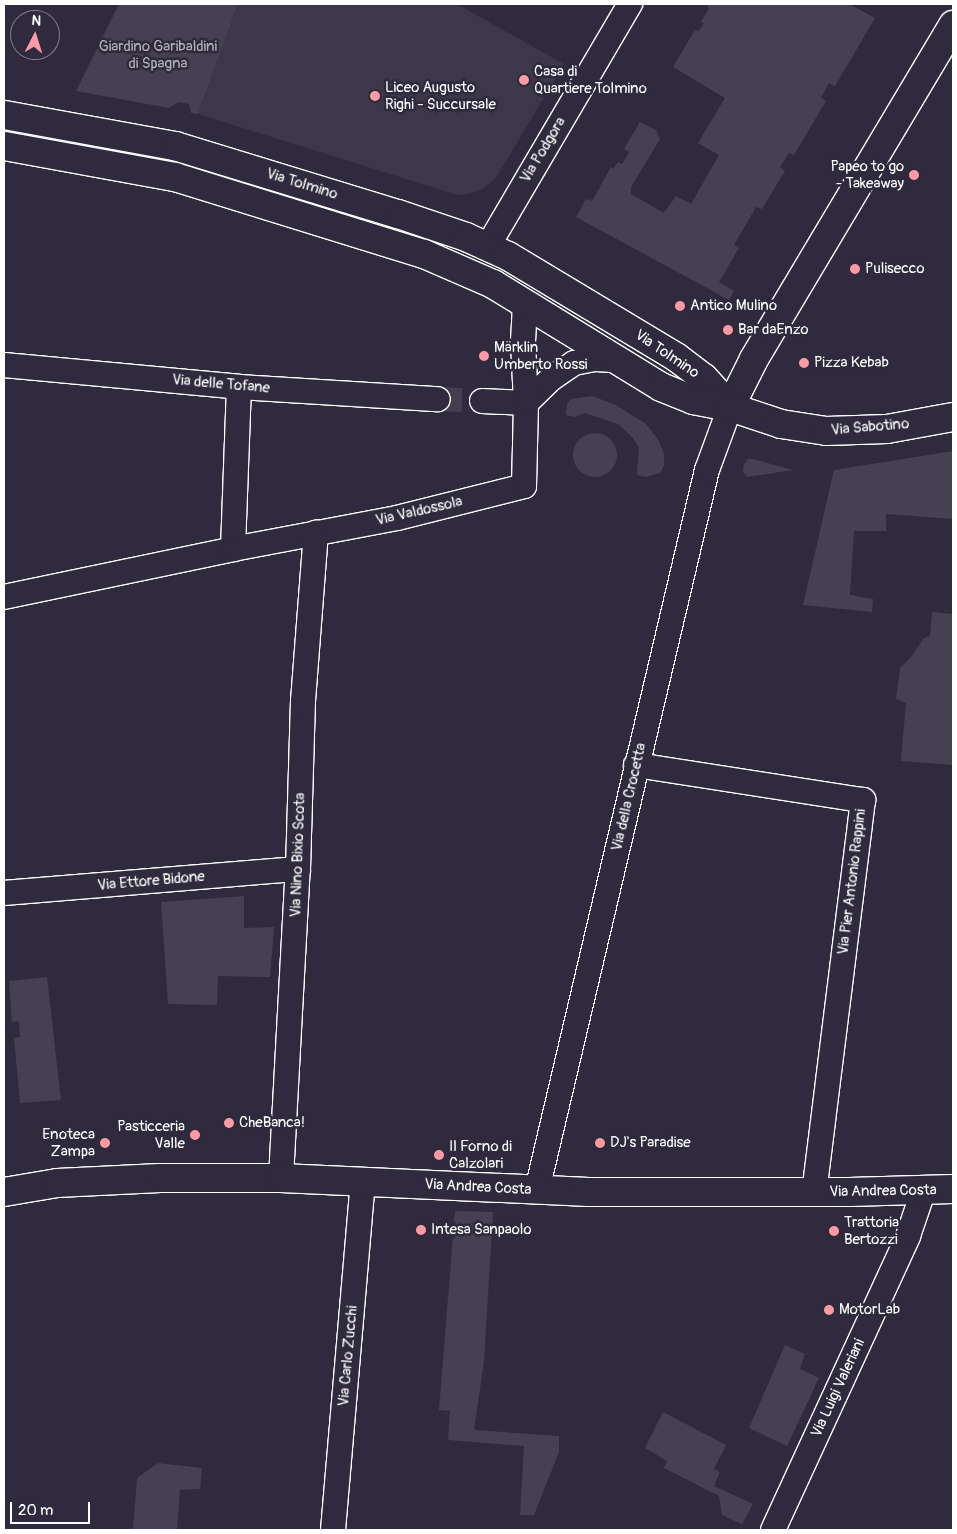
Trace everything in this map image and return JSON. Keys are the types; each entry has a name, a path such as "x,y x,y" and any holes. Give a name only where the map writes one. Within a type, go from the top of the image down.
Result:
{"main road":[{"path":"730,407 754,359 953,25"},
{"name":"Via Tolmino","path":"4,115 129,136 200,153 406,216 488,246 676,357 704,378 730,407"},
{"name":"Via Tolmino","path":"4,146 153,172 202,185 424,254 493,284 614,360 677,394 730,407"},
{"name":"Via Sabotino","path":"730,407 781,424 826,431 887,429 953,417"},
{"name":"Via Andrea Costa","path":"4,1192 57,1183 160,1178 280,1178 537,1190 814,1192 953,1189"}],"street":[{"name":"Via Podgora","path":"488,246 630,4"},
{"name":"Via Valdossola","path":"4,597 233,548 397,518 524,486 526,403 523,342 525,304"},
{"path":"482,401 526,403 552,378 574,363 594,359 614,360"},
{"name":"Via delle Tofane","path":"4,365 239,387 438,399"},
{"path":"233,548 239,387"},
{"name":"Via della Crocetta","path":"537,1190 707,470 730,407"},
{"name":"Via Nino Bixio Scota","path":"280,1178 298,869 303,701 316,532"},
{"name":"Via Pier Antonio Rappini","path":"636,765 863,800 814,1192"},
{"name":"Via Ettore Bidone","path":"4,893 298,869"},
{"name":"Via Carlo Zucchi","path":"333,1530 363,1182"},
{"name":"Via Luigi Valeriani","path":"773,1530 908,1236 924,1190"}],"shaded area":[{"name":"Liceo Augusto Righi - Succursale","path":"238,4 457,4 564,64 496,178 481,190 463,195 454,194 198,114"}],"green space":[{"name":"Giardino Garibaldini di Spagna","path":"119,4 238,4 198,114 191,113 189,104 178,102 169,108 76,91"},
{"path":"708,4 849,4 875,18 835,86 829,83 821,98 826,101 794,155 789,153 780,167 785,171 762,209 756,207 734,245 739,248 719,282 734,291 729,300 576,217 586,199 592,201 611,167 613,169 618,162 622,164 629,152 624,149 640,122 656,130 660,139 631,187 631,194 664,213 676,196 691,204 719,155 698,143 725,98 673,67 695,30 699,31 704,23 701,22 709,8"},
{"path":"592,396 616,405 646,424 659,441 664,454 664,466 660,473 646,477 637,475 639,448 633,438 618,424 585,413 574,417 566,415 567,404 571,399"},
{"path":"595,433 607,437 613,443 617,455 613,467 607,473 595,477 583,473 577,467 573,455 577,443 583,437"},
{"path":"953,451 953,519 886,514 886,531 854,531 850,595 873,599 872,612 803,605 834,470"},
{"path":"748,459 793,470 747,477 743,472 744,464"},
{"path":"932,612 953,614 953,765 901,761 906,703 896,699 900,668 911,657 924,638 930,636"},
{"path":"244,896 244,928 274,927 270,977 218,976 217,1005 168,1004 161,902"},
{"path":"47,977 61,1100 20,1103 14,1038 20,1037 19,1021 12,1022 9,981"},
{"path":"455,1211 493,1212 484,1361 474,1430 559,1436 559,1452 534,1515 520,1515 524,1446 448,1440 450,1411 439,1410"},
{"path":"785,1345 805,1354 800,1369 819,1378 787,1446 749,1428"},
{"path":"663,1412 726,1445 714,1469 720,1472 714,1486 753,1504 742,1524 722,1515 719,1496 664,1468 667,1461 645,1448"},
{"path":"158,1463 202,1468 200,1489 180,1490 177,1530 133,1530 137,1478"}],"tunnel":[{"path":"438,399 482,401"}],"place":[{"name":"Casa di Quartiere Tolmino","path":"524,80"},
{"name":"Liceo Augusto Righi - Succursale","path":"375,96"},
{"name":"Papeo to go - Takeaway","path":"914,175"},
{"name":"Pulisecco","path":"855,269"},
{"name":"Antico Mulino","path":"680,306"},
{"name":"Bar daEnzo","path":"728,330"},
{"name":"Märklin Umberto Rossi","path":"484,356"},
{"name":"Pizza Kebab","path":"804,363"},
{"name":"CheBanca!","path":"229,1123"},
{"name":"Pasticceria Valle","path":"195,1135"},
{"name":"Enoteca Zampa","path":"105,1143"},
{"name":"DJ's Paradise","path":"600,1143"},
{"name":"Il Forno di Calzolari","path":"439,1155"},
{"name":"Intesa Sanpaolo","path":"421,1230"},
{"name":"Trattoria Bertozzi","path":"834,1231"},
{"name":"MotorLab","path":"829,1310"}]}
